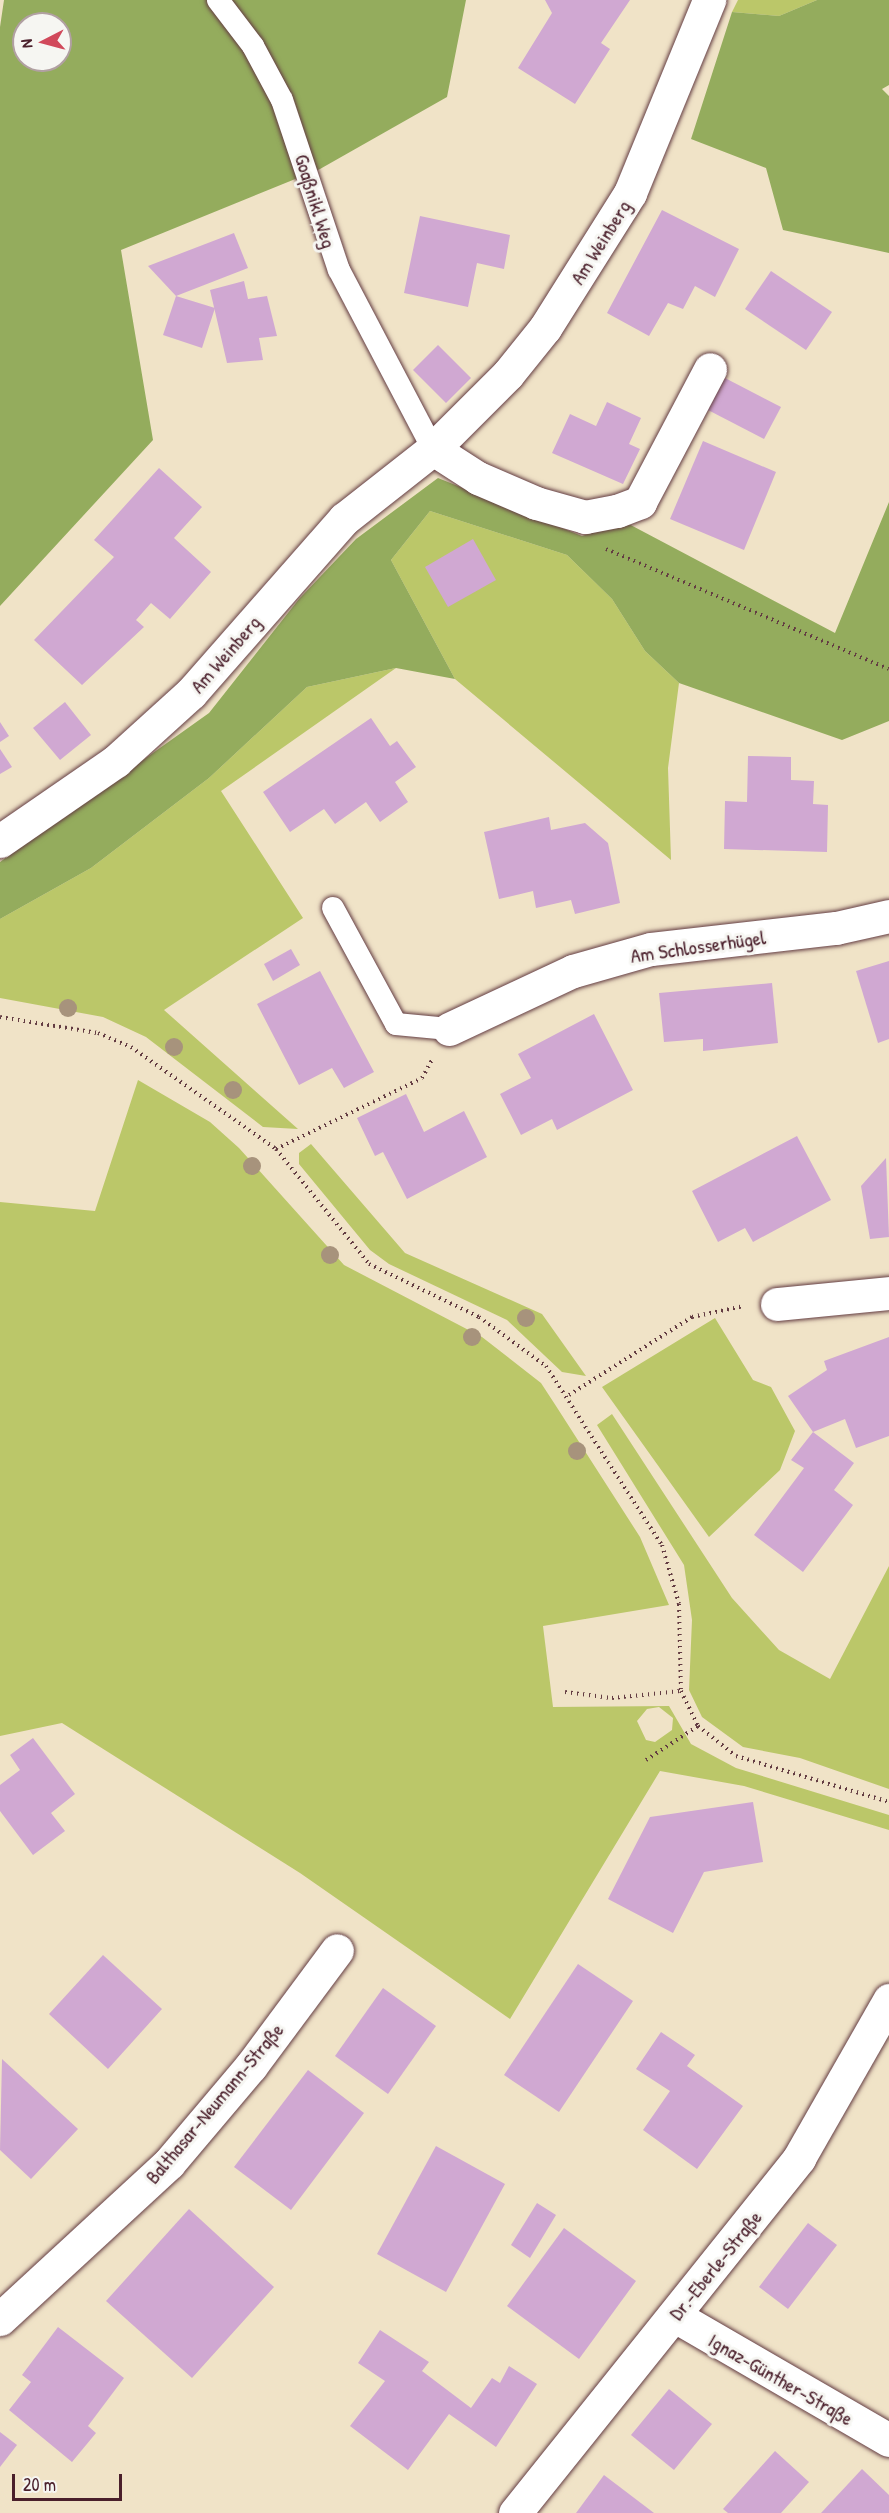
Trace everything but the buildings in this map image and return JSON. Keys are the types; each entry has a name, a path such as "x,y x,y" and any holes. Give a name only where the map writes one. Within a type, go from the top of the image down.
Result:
{"street":[{"name":"Am Weinberg","path":"0,842 116,762 222,662 344,519 433,449 508,374 604,237 630,193 709,0"},
{"path":"433,449 478,478 536,503 585,517 617,512 640,502 710,369"},
{"name":"Am Schlosserhügel","path":"449,1029 573,971 651,949 836,928 889,916"},
{"path":"777,1304 889,1293"},
{"name":"Balthasar-Neumann-Straße","path":"0,2319 169,2163 251,2066 337,1950"},
{"name":"Dr.-Eberle-Straße","path":"515,2513 675,2316 799,2158 889,2000"},
{"name":"Ignaz-Günther-Straße","path":"675,2316 889,2440"}],"lane":[{"name":"Goaßnikl Weg","path":"218,0 253,46 282,100 323,233 409,407 433,449"},
{"path":"333,908 396,1023 449,1029"}],"path":[{"path":"608,552 889,669"},
{"path":"0,1017 98,1033 131,1047 276,1149 369,1264 506,1333 546,1366 569,1395 662,1545 675,1577 681,1691 698,1726 736,1756 889,1802"},
{"path":"276,1149 422,1078 449,1029"},
{"path":"569,1395 706,1311 777,1304"},
{"path":"565,1692 612,1698 681,1691"},
{"path":"646,1760 698,1726"}],"green space":[{"path":"4,0 466,0 447,97 320,169 121,250 153,440 0,606 0,27"},
{"path":"738,0 817,0 779,16 732,12"},
{"path":"817,0 889,0 889,85 882,89 889,96 889,253 783,230 766,168 691,139 732,12 779,16"},
{"path":"438,478 582,536 625,522 835,633 889,502 889,721 842,740 679,683 645,651 612,599 567,555 430,511 391,560 455,679 396,668 307,687 209,778 91,868 0,919 0,862 209,713 299,599 356,539"},
{"path":"430,511 567,555 612,599 645,651 679,683 668,768 671,860 455,679 391,560"},
{"path":"396,668 221,791 303,918 164,1010 298,1129 263,1127 146,1037 103,1017 0,998 0,919 91,868 209,778 307,687"},
{"path":"138,1080 210,1122 239,1148 344,1265 482,1337 541,1383 640,1537 669,1605 543,1626 553,1707 669,1706 691,1744 736,1768 889,1815 889,1830 744,1786 660,1771 510,2019 300,1873 62,1723 0,1736 0,1202 95,1211","holes":["659,1707 673,1718 672,1730 655,1742 646,1740 637,1721 647,1709"]},
{"path":"311,1144 405,1253 542,1314 586,1376 562,1372 507,1320 389,1264 370,1250 299,1164 299,1153"},
{"path":"715,1318 753,1380 771,1387 795,1431 780,1470 709,1537 602,1387"},
{"path":"612,1414 732,1598 779,1650 830,1679 889,1566 889,1789 800,1758 743,1747 702,1717 689,1690 692,1620 684,1565 597,1425"}]}
